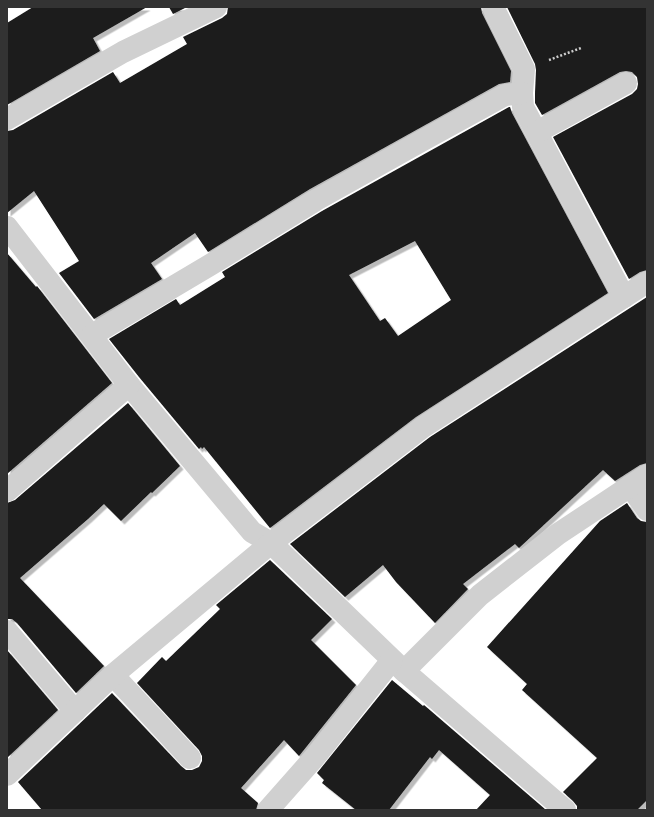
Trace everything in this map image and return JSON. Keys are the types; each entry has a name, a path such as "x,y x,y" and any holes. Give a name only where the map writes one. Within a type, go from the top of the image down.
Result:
{"street":[{"path":"7,119 123,52 216,7"},
{"path":"493,7 524,69 522,93 523,107 624,297"},
{"path":"537,132 626,83"},
{"path":"92,335 316,200 505,95 522,93"},
{"path":"7,227 92,335 129,385 252,532 271,543 398,666 563,809"},
{"path":"7,775 113,675 271,543 423,427 647,282"},
{"path":"7,491 129,385"},
{"path":"268,810 398,666 480,594 558,534 639,480 647,510"},
{"path":"7,631 75,712"},
{"path":"113,675 190,758"}],"path":[{"path":"524,69 581,48"}],"building":[{"path":"33,7 147,7 93,38 100,51 7,105 7,23"},
{"path":"169,7 187,7 173,14"},
{"path":"228,7 481,7 482,13 511,71 510,82 499,84 310,189 208,252 195,233 151,263 162,279 94,319 59,273 79,261 34,191 7,213 7,131 13,130 113,72 120,83 187,44 183,37 222,18 227,14"},
{"path":"507,7 647,7 647,270 640,272 629,279 553,137 632,94 637,89 637,77 632,72 620,72 542,115 535,103 535,64"},
{"path":"510,107 608,293 416,417 270,528 204,447 199,449 109,339 176,299 180,305 225,277 222,272 322,211","holes":["415,241 451,300 398,336 385,318 380,321 349,275"]},
{"path":"7,253 36,287 37,286 112,383 7,474"},
{"path":"647,297 647,463 640,465 615,481 603,470 519,548 515,544 463,584 468,589 435,623 396,582 383,565 345,597 290,544 430,437"},
{"path":"128,403 180,466 121,521 104,504 20,578 104,666 76,693 17,623 12,619 7,619 7,503 15,500"},
{"path":"627,503 637,518 641,521 647,522 647,800 637,810 577,810 577,806 563,792 597,758 522,690 527,684 487,647 600,521"},
{"path":"270,560 332,619 311,640 356,685 299,756 284,740 241,788 258,803 256,810 42,810 18,782 112,693 181,766 186,770 192,770 199,767 202,761 202,756 199,750 137,683 162,657 166,661 220,609 216,605"},
{"path":"7,650 58,710 7,758"},
{"path":"392,680 423,706 424,705 546,810 476,810 490,795 439,750 432,759 430,757 389,810 356,810 322,783 324,780 317,773"}]}
